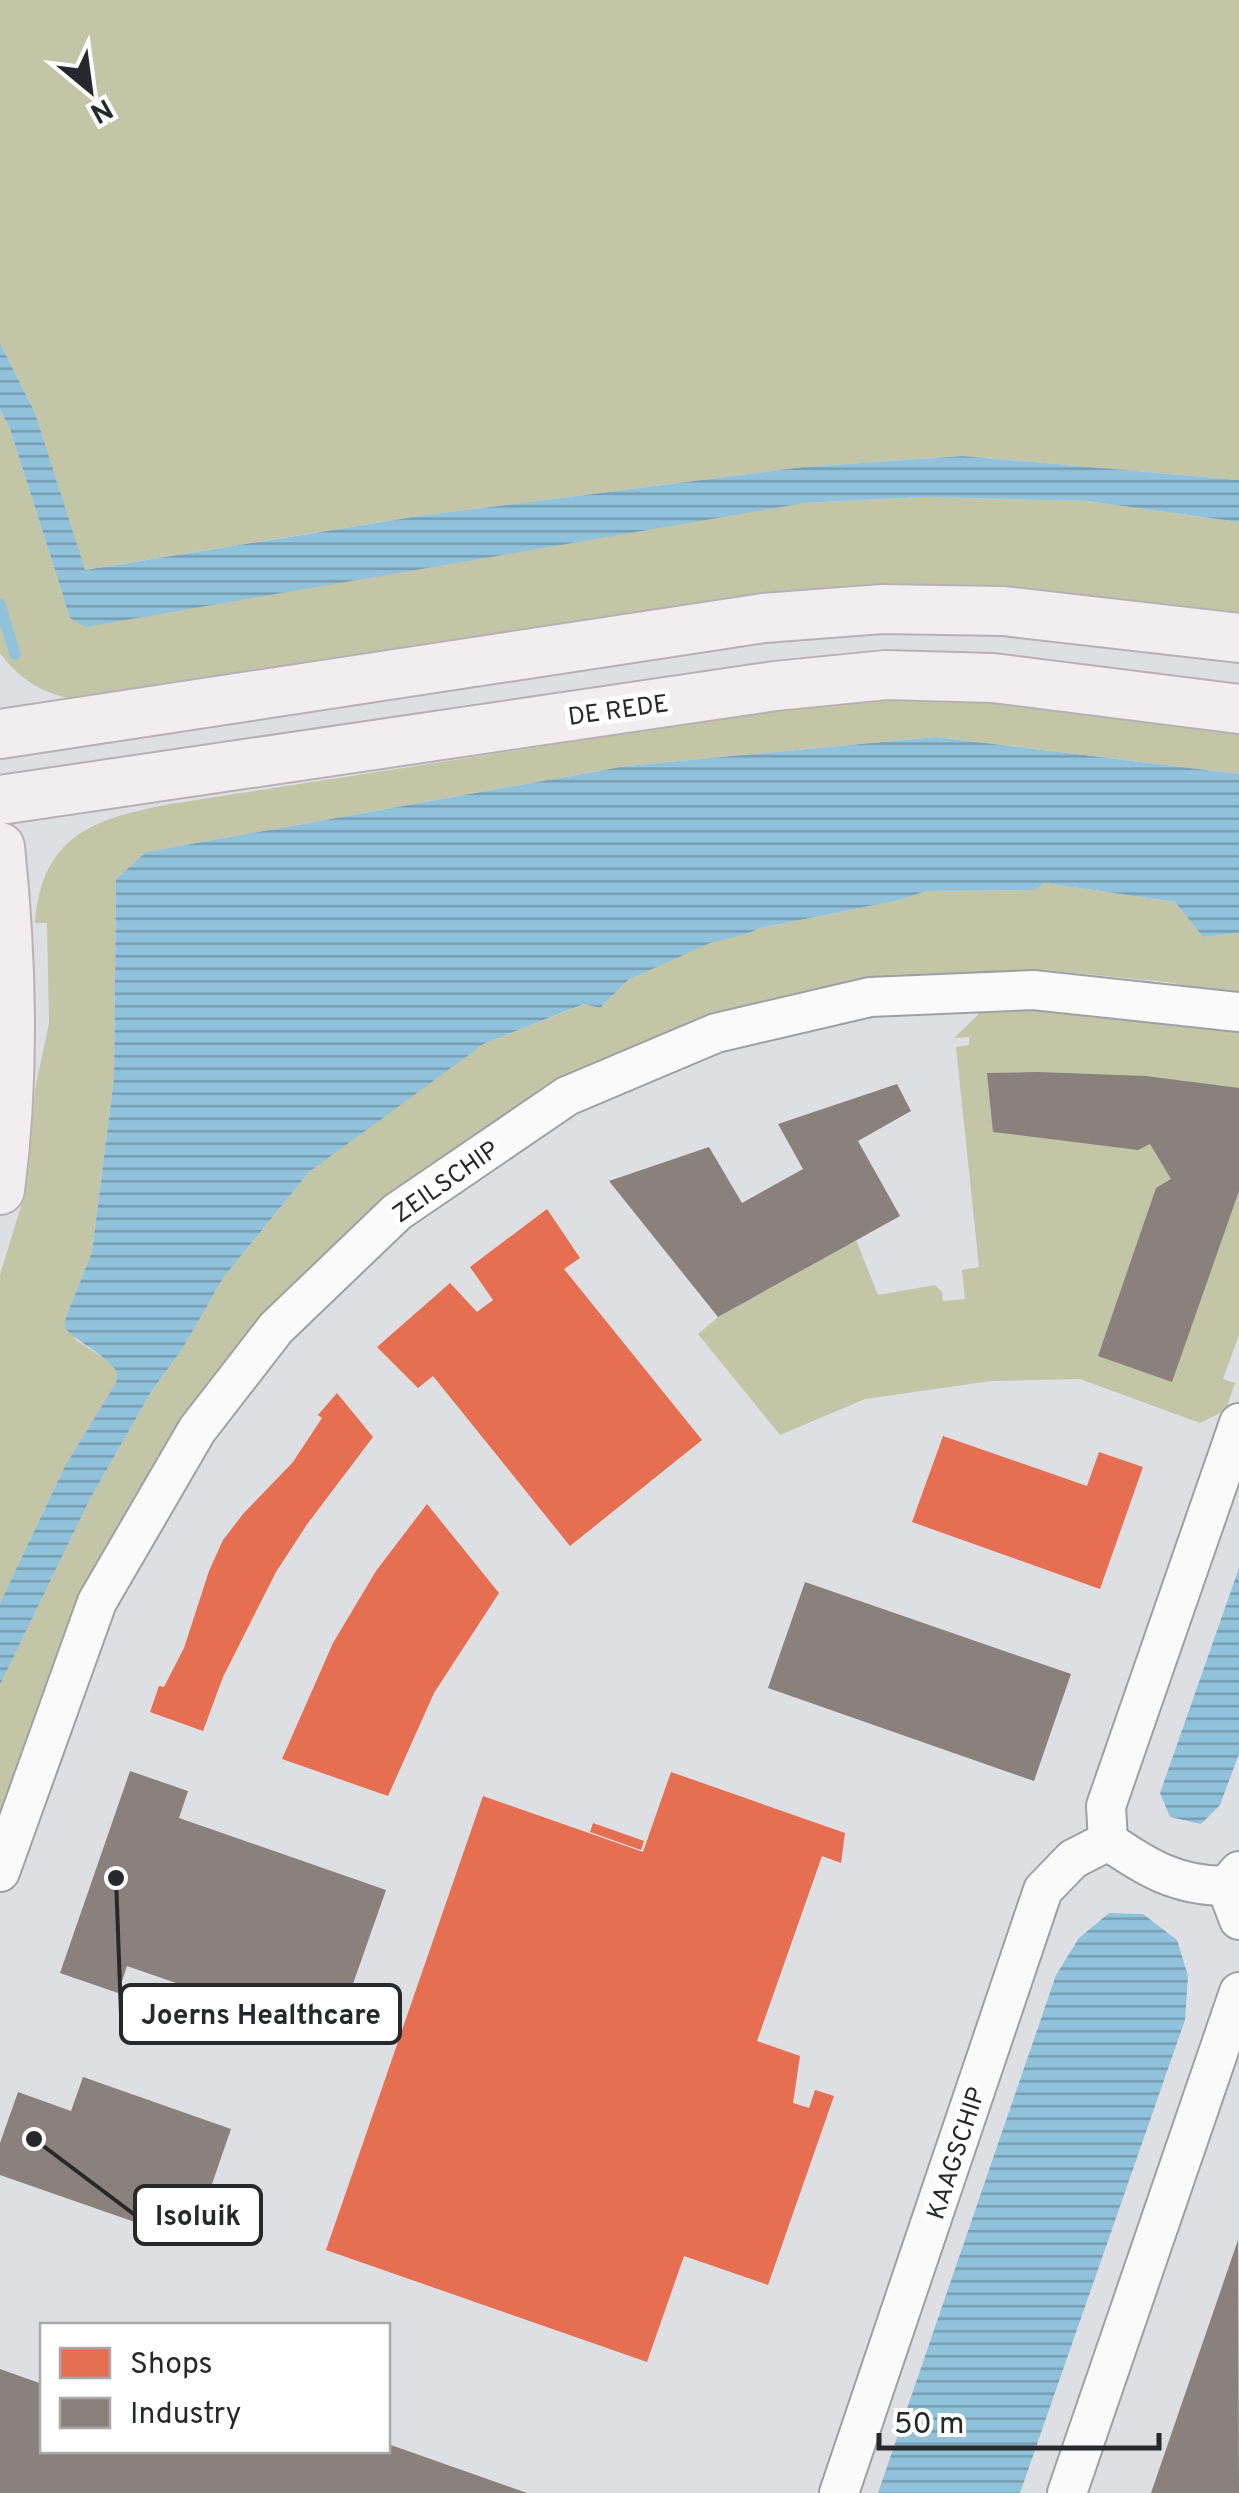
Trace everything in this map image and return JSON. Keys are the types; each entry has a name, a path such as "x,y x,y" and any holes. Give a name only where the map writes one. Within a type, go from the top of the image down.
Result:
{"main road":[{"path":"0,734 784,616 882,609 1002,611 1239,638"},
{"name":"DE REDE","path":"0,800 775,686 886,675 993,678 1239,709"},
{"path":"0,846 11,1048 0,1190"}],"street":[{"name":"ZEILSCHIP","path":"0,1872 97,1602 197,1430 276,1328 396,1212 567,1096 716,1032 870,996 1033,990 1239,1012"},
{"path":"1234,1892 1195,1886 1156,1872 1108,1841 1106,1806 1239,1423"},
{"name":"KAAGSCHIP","path":"839,2493 1042,1890 1072,1859 1108,1841"},
{"path":"1067,2493 1239,1992"}],"green space":[{"path":"0,0 1239,0 1239,480 963,456 803,467 419,516 84,570 35,413 0,343"},
{"path":"0,409 10,429 70,618 804,503 924,497 1086,501 1239,522 1239,612 1023,592 856,587 753,596 108,703 75,699 35,685 0,653"},
{"path":"989,701 1239,731 1239,774 936,737 626,766 146,852 116,879 114,1078 92,1252 66,1317 76,1340 110,1362 117,1372 116,1384 65,1466 0,1603 0,1275 29,1166 35,1089 49,1023 47,923 35,923 48,869 60,851 95,825 170,804 816,704"},
{"path":"1045,883 1175,902 1203,937 1239,933 1239,995 1166,982 1043,970 918,977 543,1100 210,1386 0,1833 0,1685 90,1499 151,1392 183,1348 223,1278 309,1172 485,1043 585,1004 600,1008 628,980 710,942 927,891 1035,890"},
{"path":"1040,1006 1167,1019 1239,1032 1239,1335 1223,1379 1235,1383 1226,1410 1200,1423 1080,1379 991,1381 865,1399 780,1435 698,1334 718,1317 856,1240 878,1295 935,1285 942,1292 943,1301 965,1299 962,1270 979,1267 956,1047 969,1045 969,1037 954,1038 986,1007"}],"water":[{"path":"0,343 35,413 85,570 419,516 803,467 963,456 1239,480 1239,522 1086,501 924,497 804,503 85,627 70,618 10,429 0,409"},
{"path":"936,737 1239,774 1239,933 1203,937 1175,902 1045,883 1035,890 927,891 710,943 628,980 600,1008 584,1004 485,1043 309,1172 223,1278 90,1499 0,1685 0,1603 65,1466 116,1383 117,1372 112,1365 65,1328 92,1252 114,1078 116,879 146,852 626,766"},
{"path":"1239,1568 1239,1754 1220,1805 1201,1824 1170,1817 1160,1793"},
{"path":"1109,1913 1143,1914 1177,1940 1188,1976 1185,2020 1020,2493 878,2493 1056,1975 1079,1938"}],"building: Shops":[{"path":"547,1209 580,1258 564,1269 702,1440 570,1546 433,1376 418,1388 377,1347 450,1283 477,1312 493,1300 470,1267"},
{"path":"337,1393 373,1437 276,1572 223,1677 203,1731 150,1712 159,1686 164,1687 184,1648 223,1540 293,1462 322,1418 318,1415"},
{"path":"943,1436 1087,1486 1099,1452 1143,1467 1100,1589 912,1522"},
{"path":"427,1504 499,1593 434,1693 388,1796 282,1759 333,1643 376,1571"},
{"path":"671,1772 845,1833 841,1863 822,1856 757,2041 800,2056 793,2103 809,2108 815,2090 834,2096 768,2285 684,2256 647,2362 326,2250 483,1796 643,1852"},
{"path":"593,1823 644,1841 641,1850 590,1832"}],"building: Industry":[{"path":"987,1073 1146,1076 1239,1088 1239,1191 1172,1382 1098,1356 1156,1188 1171,1179 1150,1144 1138,1150 993,1132"},
{"path":"897,1084 911,1111 858,1141 900,1216 718,1317 609,1181 709,1147 742,1203 803,1169 778,1124"},
{"path":"805,1582 1071,1674 1034,1781 768,1688"},
{"path":"130,1771 188,1791 179,1818 386,1890 334,2038 127,1966 118,1993 60,1973"},
{"path":"83,2077 231,2129 192,2242 0,2175 0,2143 18,2092 71,2111"},
{"path":"1238,2240 1239,2493 1151,2493"},
{"path":"0,2369 40,2383 40,2453 390,2453 390,2445 527,2493 0,2493"}],"waterway":[{"path":"0,604 15,654"}],"place":[{"name":"Joerns Healthcare","path":"116,1878"},
{"name":"Isoluik","path":"34,2139"}]}
